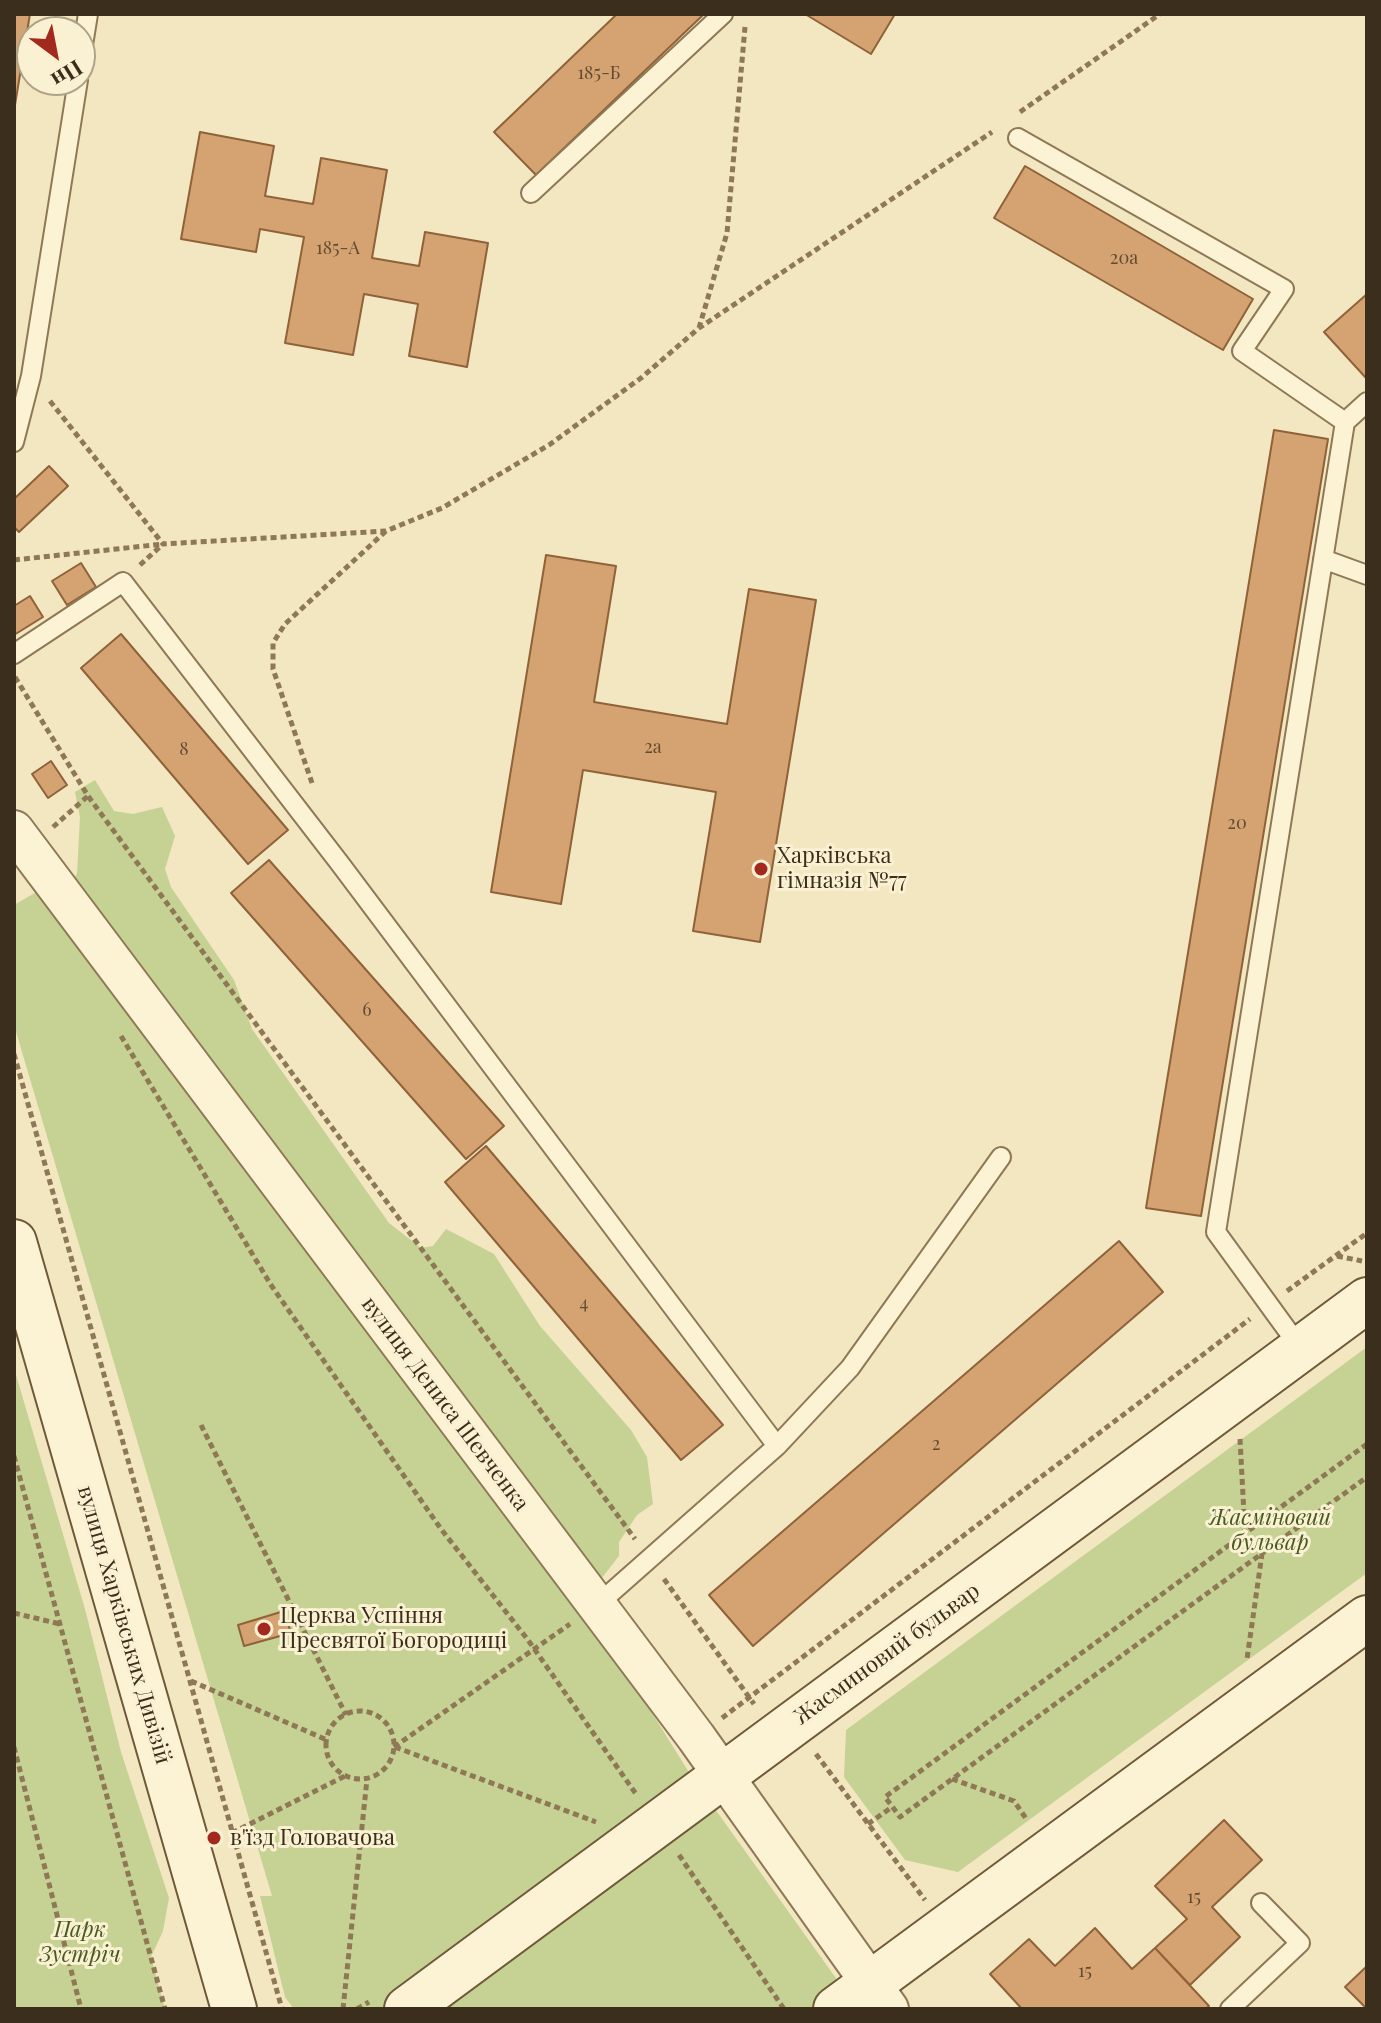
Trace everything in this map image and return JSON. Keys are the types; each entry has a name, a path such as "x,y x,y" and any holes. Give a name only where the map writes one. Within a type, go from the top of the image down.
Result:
{"street":[{"name":"вулиця Дениса Шевченка","path":"20,840 696,1737 880,1996"},
{"name":"вулиця Харківських Дивізій","path":"14,1242 234,2009"},
{"name":"Жасминовий бульвар","path":"407,2009 1367,1300"},
{"path":"836,2009 880,1996 1050,1851 1367,1618"}],"lane":[{"path":"531,193 723,14"},
{"path":"14,442 31,376 75,96"},
{"path":"1018,138 1284,289 1242,351 1345,422"},
{"path":"1301,1349 1216,1232 1345,422 1367,402"},
{"path":"1323,559 1367,575"},
{"path":"14,654 123,582 351,878 777,1446"},
{"path":"597,1605 651,1561 777,1446 850,1368 1001,1157"},
{"path":"1230,2009 1300,1943 1261,1903"}],"path":[{"path":"699,328 727,233 746,14"},
{"path":"1010,119 1160,14"},
{"path":"14,560 163,544 386,531 442,508 549,445 641,378 699,328 998,128"},
{"path":"31,376 163,544"},
{"path":"316,794 273,669 273,643 285,624 386,531"},
{"path":"14,676 88,796 777,1735 816,1753 868,1824 892,1807"},
{"path":"20,840 88,796"},
{"path":"115,1026 271,1285 441,1529 534,1649 784,2009"},
{"path":"14,1054 282,2009"},
{"path":"696,1737 1367,1233"},
{"path":"1336,1256 1367,1262"},
{"path":"1235,1330 1245,1533 1262,1554 1240,1711"},
{"path":"201,1425 346,1715"},
{"path":"1367,1444 885,1797 900,1817 1367,1477"},
{"path":"14,1456 165,2009"},
{"path":"232,1833 345,1776 367,1779 386,1768 394,1747 597,1605"},
{"path":"14,1613 60,1624"},
{"path":"190,1680 327,1740"},
{"path":"345,1776 330,1761 327,1740 337,1721 346,1715 357,1712 379,1717 388,1725 394,1747"},
{"path":"14,1747 81,2009"},
{"path":"394,1747 602,1825"},
{"path":"343,2009 367,1779"},
{"path":"952,1779 1014,1801 1050,1851"}],"green space":[{"path":"95,780 114,811 133,814 162,807 175,836 165,869 171,887 234,980 252,1029 389,1223 421,1248 433,1246 446,1229 494,1254 540,1326 631,1430 647,1457 653,1504 637,1515 619,1542 619,1556 583,1602 690,1774 858,2009 294,2009 285,1997 260,1896 272,1896 14,1025 14,905 45,887 55,900 77,874 80,817 75,792"},
{"name":"Жасміновий бульвар","path":"1367,1347 1367,1573 958,1872 905,1860 844,1777 846,1730"},
{"name":"Парк Зустріч","path":"14,1368 85,1609 121,1752 169,1898 163,1931 151,1957 165,2009 14,2009"}],"building":[{"path":"14,14 30,14 16,16 14,111"},
{"path":"617,14 704,14 536,175 494,132"},
{"path":"805,14 895,14 871,54"},
{"path":"200,132 274,146 265,196 313,204 321,158 387,170 372,258 419,266 425,232 488,243 467,367 409,356 418,304 364,294 353,355 285,343 304,237 260,229 256,252 181,239"},
{"path":"1025,166 1253,299 1223,350 994,218"},
{"path":"1367,294 1367,377 1366,378 1324,332"},
{"path":"1274,430 1328,439 1201,1216 1146,1208"},
{"path":"49,466 68,486 19,532 14,527 14,499"},
{"path":"546,555 616,566 594,702 727,724 749,589 816,600 760,942 693,931 716,792 583,770 561,904 491,892"},
{"path":"81,563 96,587 67,605 52,581"},
{"path":"30,596 43,617 14,635 14,606"},
{"path":"121,634 288,830 248,864 81,668"},
{"path":"51,761 67,785 48,798 32,774"},
{"path":"269,860 504,1126 466,1159 231,893"},
{"path":"486,1146 723,1425 681,1460 445,1182"},
{"path":"1119,1241 1163,1292 753,1646 709,1595"},
{"name":"Церква Успіння Пресвятої Богородиці","path":"284,1611 291,1633 244,1646 238,1625"},
{"path":"1224,1820 1262,1860 1212,1907 1240,1937 1190,1985 1155,1948 1187,1919 1155,1886"},
{"path":"1095,1928 1132,1969 1155,1948 1209,2006 1206,2009 1022,2009 990,1974 1029,1939 1055,1966"},
{"path":"1367,1966 1367,2009 1345,1987"}],"place":[{"name":"Харківська гімназія №77","path":"761,869"},
{"name":"Церква Успіння Пресвятої Богородиці","path":"264,1629"},
{"name":"в'їзд Головачова","path":"214,1838"}]}
